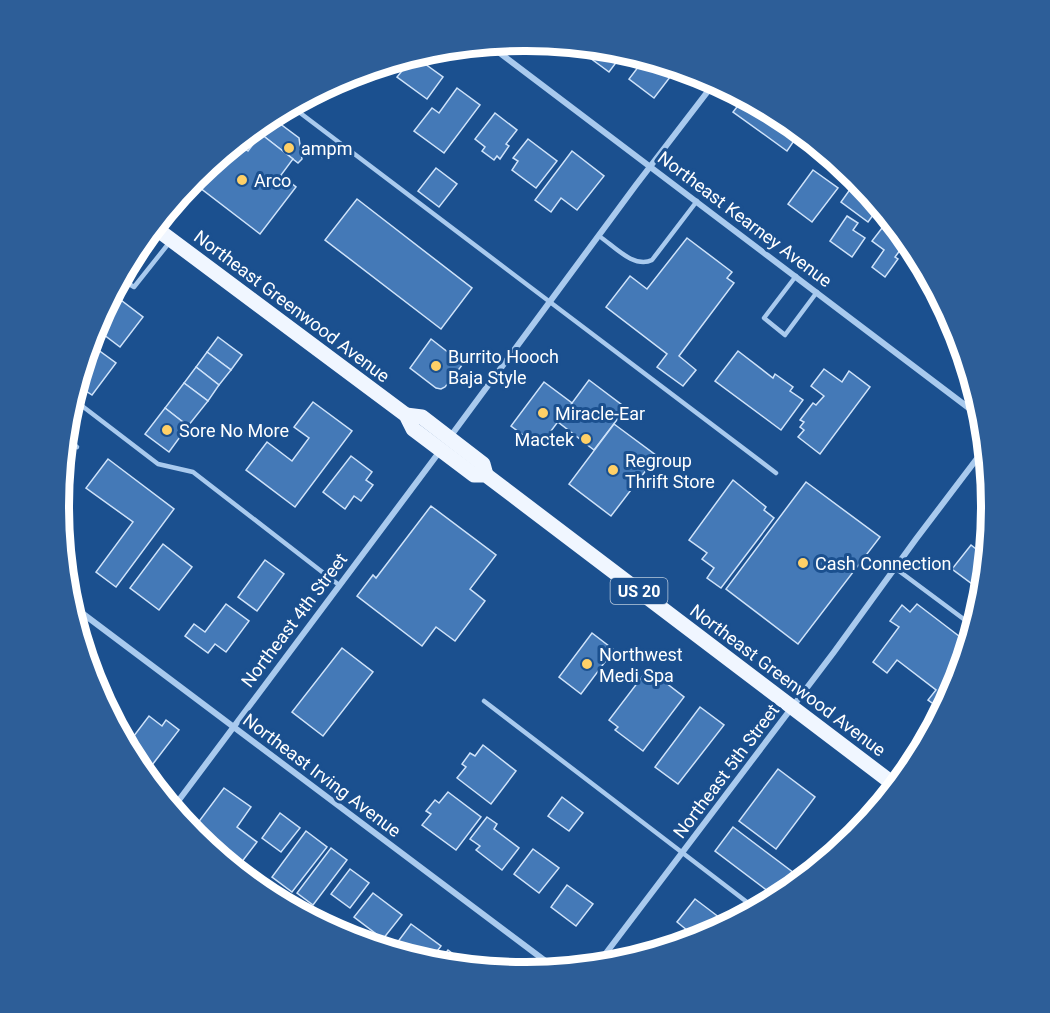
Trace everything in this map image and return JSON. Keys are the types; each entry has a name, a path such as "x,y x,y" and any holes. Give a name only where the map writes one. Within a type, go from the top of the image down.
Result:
{"main road":[{"name":"Northeast Greenwood Avenue","path":"161,233 406,415 412,429 483,464 486,475 889,780"}],"street":[{"name":"Northeast Kearney Avenue","path":"499,52 970,409"},
{"name":"Northeast 4th Street","path":"178,801 709,90"},
{"name":"Northeast 5th Street","path":"605,954 683,854 978,457"},
{"name":"Northeast Irving Avenue","path":"82,613 546,961"}],"lane":[{"path":"298,111 776,473"},
{"path":"599,236 636,262 644,264 652,260 697,201"},
{"path":"128,284 134,287 171,240"},
{"path":"796,276 764,318 785,335 818,292"},
{"path":"81,405 158,464 193,472 339,585"},
{"path":"73,444 77,447"},
{"path":"895,568 966,621"},
{"path":"484,700 748,903"}],"building":[{"path":"587,55 617,61 609,72"},
{"path":"424,63 443,77 427,99 397,77 405,68"},
{"path":"639,66 671,75 654,98 629,79"},
{"path":"457,88 480,105 444,153 414,131 432,108 439,113"},
{"path":"739,105 795,140 787,151 733,112"},
{"path":"495,113 517,130 506,144 509,146 500,159 497,156 494,160 482,151 485,147 475,139"},
{"name":"ampm","path":"279,123 299,138 302,159 298,163 262,135"},
{"name":"Arco","path":"262,135 293,159 281,175 296,187 260,234 200,188 244,148 248,151"},
{"path":"528,139 557,161 536,188 512,170 518,161 513,158"},
{"path":"572,151 604,176 577,210 561,198 551,212 535,200"},
{"path":"436,168 457,184 439,207 418,191"},
{"path":"813,170 838,188 812,222 788,204"},
{"path":"851,188 874,214 868,222 841,202"},
{"path":"357,199 472,288 441,329 325,240"},
{"path":"847,216 858,223 853,230 865,238 852,257 830,241"},
{"path":"884,226 901,249 895,257 898,259 885,277 872,267 884,250 872,241"},
{"path":"687,238 732,272 727,278 734,283 679,356 696,370 683,386 657,367 667,354 606,307 630,276 647,289"},
{"path":"119,299 143,317 120,347 103,334"},
{"path":"218,337 242,355 231,370 207,352"},
{"name":"Burrito Hooch Baja Style","path":"431,339 463,364 441,389 436,388 410,368"},
{"path":"98,350 116,363 92,395 85,390"},
{"path":"738,351 773,378 775,374 793,387 790,391 803,400 781,430 715,381"},
{"path":"207,352 231,370 219,385 196,367"},
{"path":"196,367 219,385 208,401 184,383"},
{"path":"824,369 842,382 849,371 870,387 820,454 798,437 804,430 800,427 804,422 800,420 813,403 816,405 824,396 811,386"},
{"path":"589,380 626,408 594,450 558,422"},
{"name":"Miracle-Ear","path":"544,382 572,403 539,447 511,426"},
{"path":"184,383 208,401 188,426 165,408"},
{"path":"313,402 352,431 295,507 246,470 267,442 292,461 309,438 294,427"},
{"name":"Sore No More","path":"165,408 188,426 169,452 145,434"},
{"name":"Regroup Thrift Store","path":"614,424 657,456 611,516 569,484"},
{"path":"351,456 372,472 366,480 373,485 361,501 354,496 345,509 323,492"},
{"path":"108,459 174,509 116,587 96,572 133,522 86,488"},
{"path":"733,480 766,507 764,510 774,518 721,588 707,578 714,568 702,559 707,553 689,540"},
{"name":"Cash Connection","path":"806,482 880,537 798,644 726,589"},
{"path":"431,506 496,555 470,589 485,601 455,641 436,627 422,646 357,596 373,575 376,578"},
{"path":"163,544 192,567 159,610 130,588"},
{"path":"971,545 979,551 974,585 952,569"},
{"path":"265,560 284,574 257,611 238,597"},
{"path":"226,604 249,621 226,652 215,644 208,653 185,636 194,624 205,632"},
{"path":"917,604 961,638 935,705 928,700 936,690 897,660 887,673 873,662 899,627 890,621 902,605 910,612"},
{"name":"Northwest Medi Spa","path":"592,633 614,650 581,694 559,677"},
{"path":"342,648 373,672 323,736 292,712"},
{"path":"648,669 684,697 643,751 615,730 618,727 609,720"},
{"path":"700,707 724,725 678,784 655,767"},
{"path":"149,716 162,726 166,720 179,730 151,767 133,737"},
{"path":"483,745 516,771 491,804 457,778 466,767 462,764 470,753 475,756"},
{"path":"778,769 815,797 776,849 739,821"},
{"path":"224,788 251,807 237,827 257,842 241,863 198,823"},
{"path":"448,792 481,817 456,850 422,825 431,814 426,811 435,800 439,803"},
{"path":"562,797 583,813 569,831 548,816"},
{"path":"280,813 300,828 281,852 262,838"},
{"path":"487,817 497,824 494,829 519,848 502,870 476,850 480,846 470,839"},
{"path":"733,827 794,873 768,891 715,851"},
{"path":"306,831 327,847 292,892 272,877"},
{"path":"331,848 347,860 313,905 297,893"},
{"path":"533,849 559,868 539,893 514,874"},
{"path":"350,869 369,883 350,908 331,894"},
{"path":"567,885 593,904 576,926 551,907"},
{"path":"373,893 402,915 383,939 354,917"},
{"path":"695,899 720,918 688,931 677,922"},
{"path":"411,924 441,946 436,953 397,943"},
{"path":"448,950 457,956 445,954"}],"place":[{"name":"ampm","path":"289,148"},
{"name":"Arco","path":"242,180"},
{"name":"Burrito Hooch Baja Style","path":"436,366"},
{"name":"Miracle-Ear","path":"543,413"},
{"name":"Sore No More","path":"167,430"},
{"name":"Mactek","path":"586,439"},
{"name":"Regroup Thrift Store","path":"613,470"},
{"name":"Cash Connection","path":"803,563"},
{"name":"Northwest Medi Spa","path":"587,664"}]}
